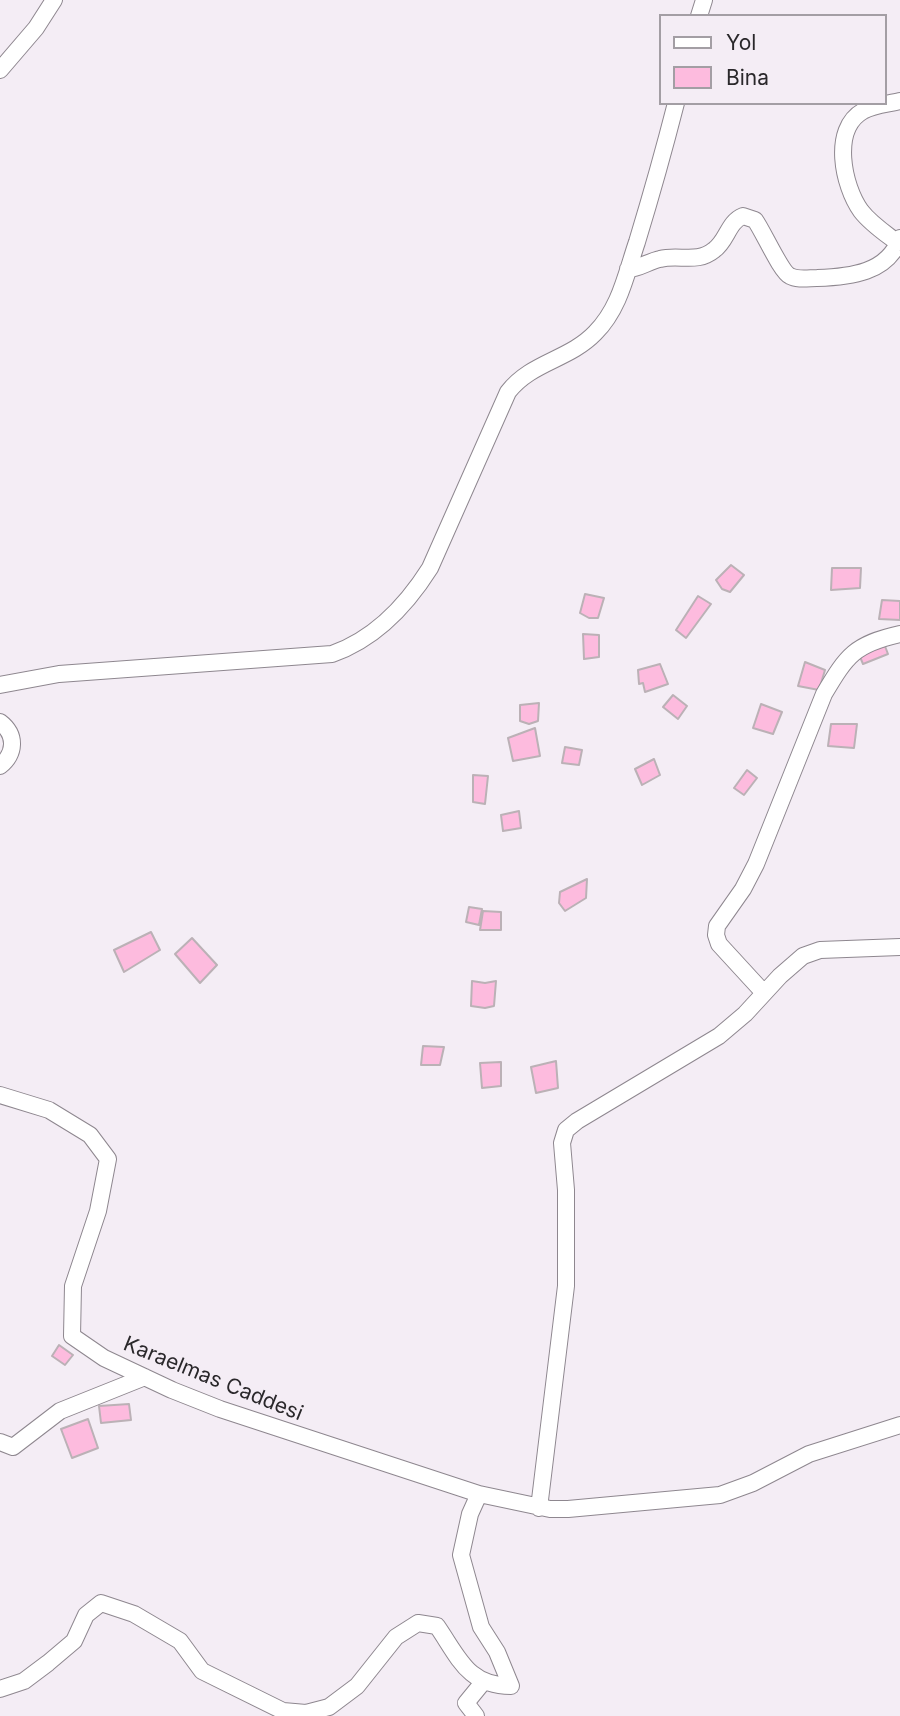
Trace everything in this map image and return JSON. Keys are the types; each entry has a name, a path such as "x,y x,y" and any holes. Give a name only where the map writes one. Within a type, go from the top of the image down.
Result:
{"street":[{"path":"0,70 36,28 54,0"},
{"path":"0,685 59,674 332,654 369,637 386,623 421,583 430,568 508,392 526,373 577,348 596,333 618,300 655,184 675,105"},
{"path":"628,269 660,258 696,259 705,256 718,247 733,222 743,216 755,220 783,271 795,278 841,277 862,273 888,260 899,240 876,226 860,209 846,181 842,155 848,131 860,112 885,105"},
{"path":"764,993 719,944 717,926 743,889 756,864 824,694 839,668 864,644 874,639 900,634"},
{"path":"0,722 9,730 13,742 9,757 0,766"},
{"path":"539,1507 566,1286 566,1190 561,1149 566,1130 719,1036 795,961 811,952 841,948 900,947"},
{"name":"Karaelmas Caddesi","path":"0,1094 49,1110 90,1135 108,1159 97,1211 73,1286 72,1336 104,1358 220,1409 479,1494 539,1507 568,1510 720,1495 745,1486 809,1454 900,1424"},
{"path":"0,1442 13,1447 60,1411 101,1397 145,1377"},
{"path":"0,1689 24,1681 74,1641 86,1615 101,1603 134,1614 180,1641 202,1671 283,1711 306,1713 329,1707 357,1686 396,1637 418,1623 437,1626 469,1673 492,1686 511,1686 481,1627 461,1555 470,1514 479,1494"},
{"path":"476,1716 467,1703 484,1681"}],"building":[{"path":"731,565 744,575 730,592 722,589 716,580"},
{"path":"832,568 861,568 860,588 831,590"},
{"path":"585,594 604,598 598,618 589,618 580,613"},
{"path":"698,596 711,604 686,638 676,630"},
{"path":"882,600 900,601 900,620 879,619"},
{"path":"583,634 599,635 599,657 584,659"},
{"path":"883,641 888,654 863,664 858,652"},
{"path":"805,662 825,670 819,690 798,686"},
{"path":"660,664 668,684 645,692 643,683 639,684 638,670"},
{"path":"673,695 687,706 678,719 663,707"},
{"path":"539,703 538,721 529,724 520,721 520,705"},
{"path":"761,704 782,712 773,734 753,728"},
{"path":"831,724 857,724 854,748 828,746"},
{"path":"535,728 540,756 513,761 508,738"},
{"path":"565,747 582,750 579,765 562,763"},
{"path":"654,759 660,775 642,785 635,769"},
{"path":"747,770 757,778 744,795 734,788"},
{"path":"473,775 488,776 485,804 473,802"},
{"path":"519,811 521,828 503,831 501,815"},
{"path":"587,879 586,898 565,911 559,903 560,892"},
{"path":"469,907 482,909 479,925 466,922"},
{"path":"483,911 501,912 501,930 480,930"},
{"path":"151,932 160,950 124,972 114,950"},
{"path":"192,938 217,965 200,983 175,954"},
{"path":"472,981 496,981 494,1006 471,1006"},
{"path":"423,1046 444,1047 440,1065 421,1065"},
{"path":"556,1061 558,1088 536,1093 531,1067"},
{"path":"501,1062 501,1086 482,1088 480,1063"},
{"path":"59,1345 73,1355 65,1365 52,1356"},
{"path":"129,1404 131,1420 101,1423 99,1406"},
{"path":"88,1419 98,1448 72,1458 61,1429"}]}
